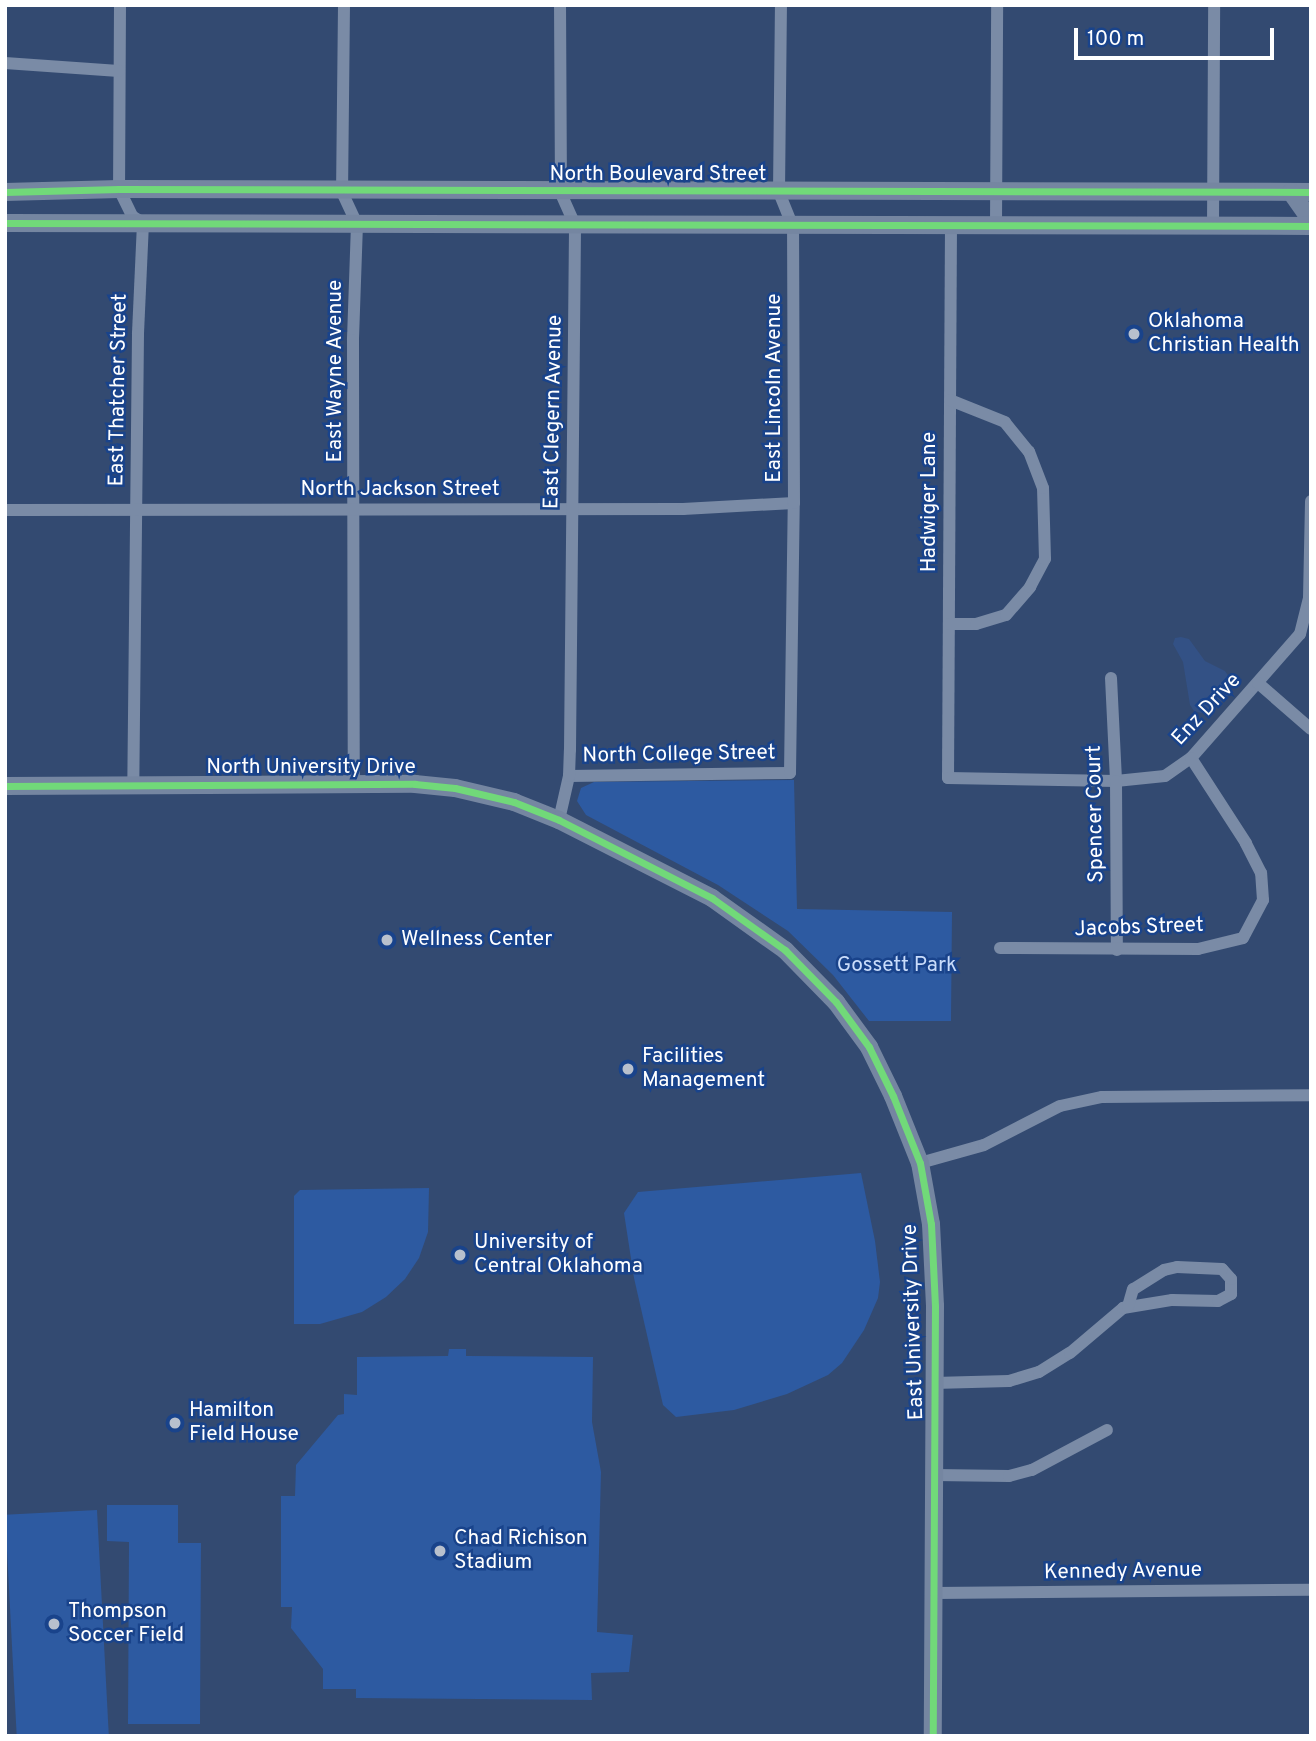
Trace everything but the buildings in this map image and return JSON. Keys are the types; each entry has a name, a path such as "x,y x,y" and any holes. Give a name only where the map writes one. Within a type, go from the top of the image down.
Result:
{"main road":[{"name":"North Boulevard Street","path":"5,192 1311,192"},
{"path":"1291,192 1311,224"},
{"path":"930,193 951,225"},
{"path":"5,223 793,227 1311,224"},
{"name":"North University Drive","path":"5,786 354,783 455,789 514,802 559,820 712,898 785,950"},
{"name":"East University Drive","path":"785,950 836,1002 869,1047 920,1163 931,1224 935,1475 933,1736"}],"street":[{"path":"120,5 119,190 132,216 143,223"},
{"name":"East Wayne Avenue","path":"344,5 342,192 357,224 353,340 354,783"},
{"name":"East Clegern Avenue","path":"559,820 569,776 575,225 561,192 561,5"},
{"name":"East Lincoln Avenue","path":"781,5 779,192 793,227 794,503 790,773"},
{"path":"996,225 997,5"},
{"path":"1213,226 1214,5"},
{"path":"5,64 119,71"},
{"name":"East Thatcher Street","path":"133,786 135,512 143,223"},
{"name":"Hadwiger Lane","path":"948,778 951,225"},
{"path":"949,624 976,624 1006,615 1030,587 1045,559 1043,488 1029,452 1006,422 950,400"},
{"name":"Enz Drive","path":"948,778 1116,781 1165,776 1191,758 1300,634 1308,598 1311,501"},
{"name":"North Jackson Street","path":"5,510 135,512 354,508 684,509 794,503"},
{"name":"Spencer Court","path":"1111,678 1116,781 1117,950"},
{"path":"1258,683 1311,729"},
{"name":"Jacobs Street","path":"1000,948 1198,949 1243,937 1263,900 1261,873 1246,843 1191,758"},
{"name":"North College Street","path":"569,776 790,773"},
{"path":"920,1163 984,1145 1060,1106 1102,1097 1311,1096"},
{"path":"934,1383 1009,1381 1039,1372 1070,1353 1128,1307 1172,1300 1218,1301 1231,1294 1231,1279 1222,1269 1177,1267 1164,1270 1133,1289 1128,1307"},
{"path":"935,1475 1009,1476 1031,1470 1107,1430"},
{"name":"Kennedy Avenue","path":"935,1593 1311,1590"}],"green space":[{"name":"Gossett Park","path":"794,780 797,909 952,912 951,1021 869,1021 833,975 788,931 718,885 586,815 577,801 581,788 594,782"},
{"path":"861,1173 875,1241 880,1282 878,1298 864,1330 842,1363 828,1375 787,1394 734,1410 676,1417 663,1405 634,1278 624,1213 638,1192"},
{"path":"429,1188 428,1232 419,1258 405,1279 386,1297 362,1312 320,1324 294,1324 294,1196 300,1190"},
{"name":"Chad Richison Stadium","path":"449,1349 466,1349 466,1356 593,1357 592,1422 601,1472 597,1632 633,1635 629,1672 591,1673 592,1700 356,1698 356,1689 323,1689 323,1669 291,1628 292,1607 281,1607 281,1496 295,1496 296,1465 338,1415 344,1414 344,1394 357,1395 357,1357 448,1356"},
{"path":"107,1505 178,1505 178,1543 201,1543 200,1724 128,1724 129,1542 107,1541"},
{"name":"Thompson Soccer Field","path":"97,1510 109,1736 17,1736 5,1515"}],"shaded area":[{"path":"1175,638 1189,639 1205,661 1225,671 1229,677 1229,695 1211,711 1194,711 1190,705 1183,662 1173,644"}],"cycle path":[{"path":"5,192 119,189 1311,192"},
{"path":"5,223 1311,226"},
{"path":"5,786 415,784 455,788 514,802 559,820 712,898 785,950 836,1002 869,1047 893,1096 920,1163 931,1224 935,1306 933,1736"}],"place":[{"name":"Oklahoma Christian Health","path":"1134,334"},
{"name":"Wellness Center","path":"387,940"},
{"name":"Facilities Management","path":"628,1069"},
{"name":"University of Central Oklahoma","path":"460,1255"},
{"name":"Hamilton Field House","path":"175,1423"},
{"name":"Chad Richison Stadium","path":"440,1551"},
{"name":"Thompson Soccer Field","path":"54,1624"}]}
